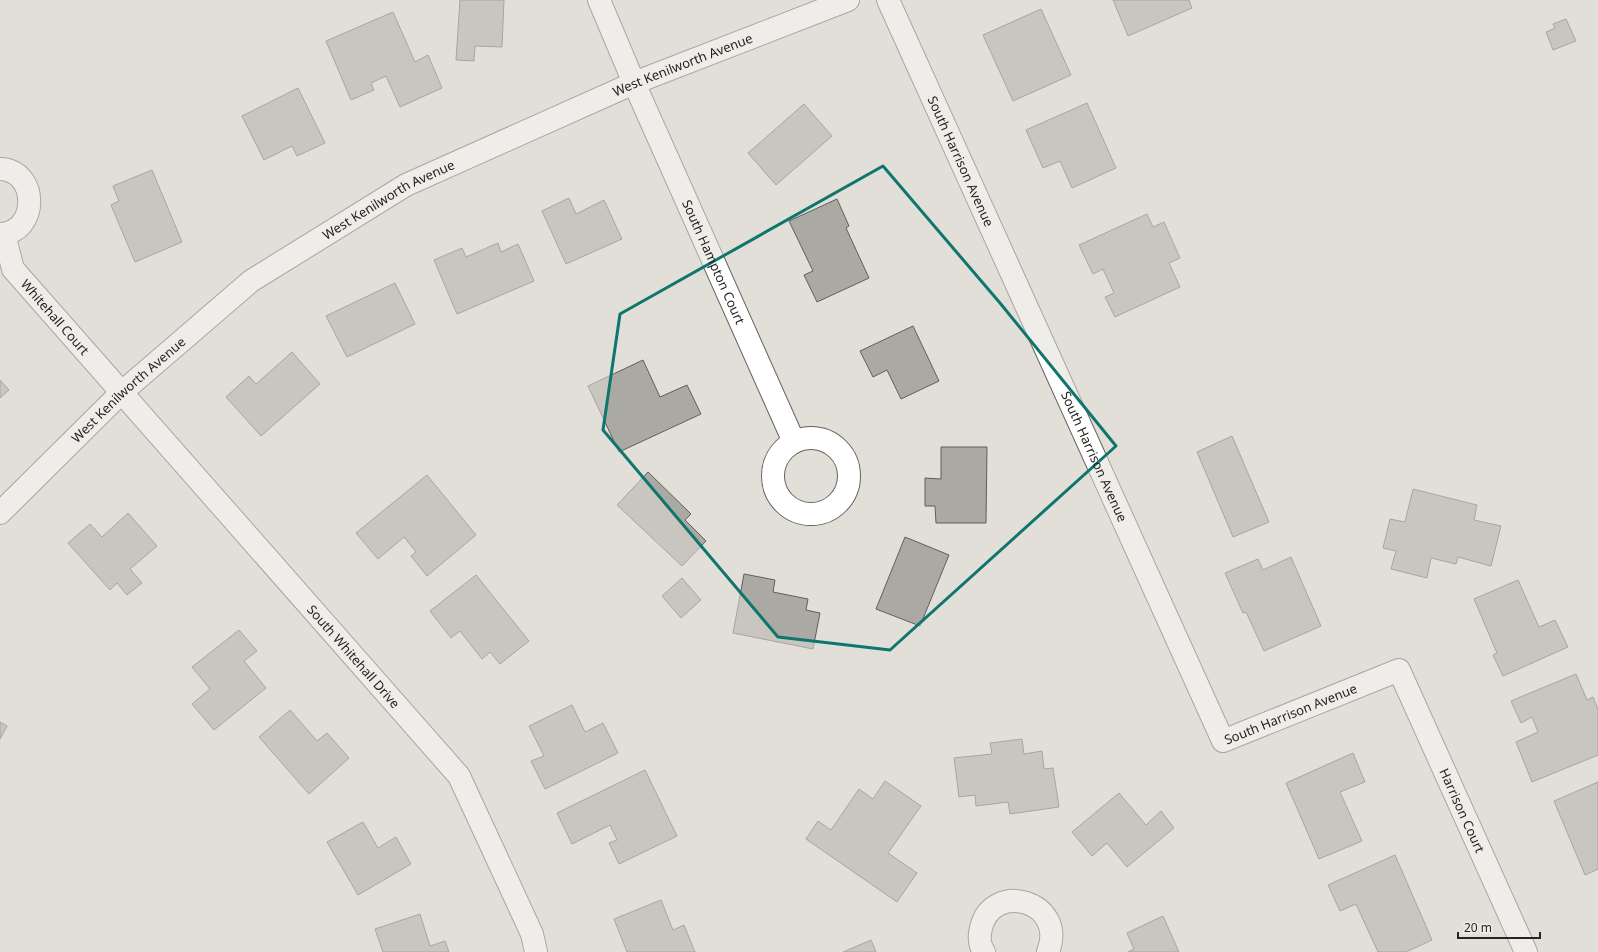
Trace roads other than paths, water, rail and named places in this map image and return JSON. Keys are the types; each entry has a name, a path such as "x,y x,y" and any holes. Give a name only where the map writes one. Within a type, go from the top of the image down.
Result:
{"street":[{"name":"South Hampton Court","path":"599,0 634,83 794,442"},
{"name":"West Kenilworth Avenue","path":"0,513 121,393 251,281 406,185 634,83 848,0"},
{"name":"South Harrison Avenue","path":"888,0 1223,741 1399,670"},
{"name":"Whitehall Court","path":"0,169 16,174 25,183 30,195 30,208 25,220 16,229 2,234 12,269 121,393"},
{"name":"South Whitehall Drive","path":"121,393 459,776 532,934 536,952"},
{"name":"Harrison Court","path":"1399,670 1526,952"},
{"path":"984,952 982,949 980,935 983,921 991,910 1003,902 1017,900 1031,904 1042,912 1050,924 1052,938 1048,952"}]}
